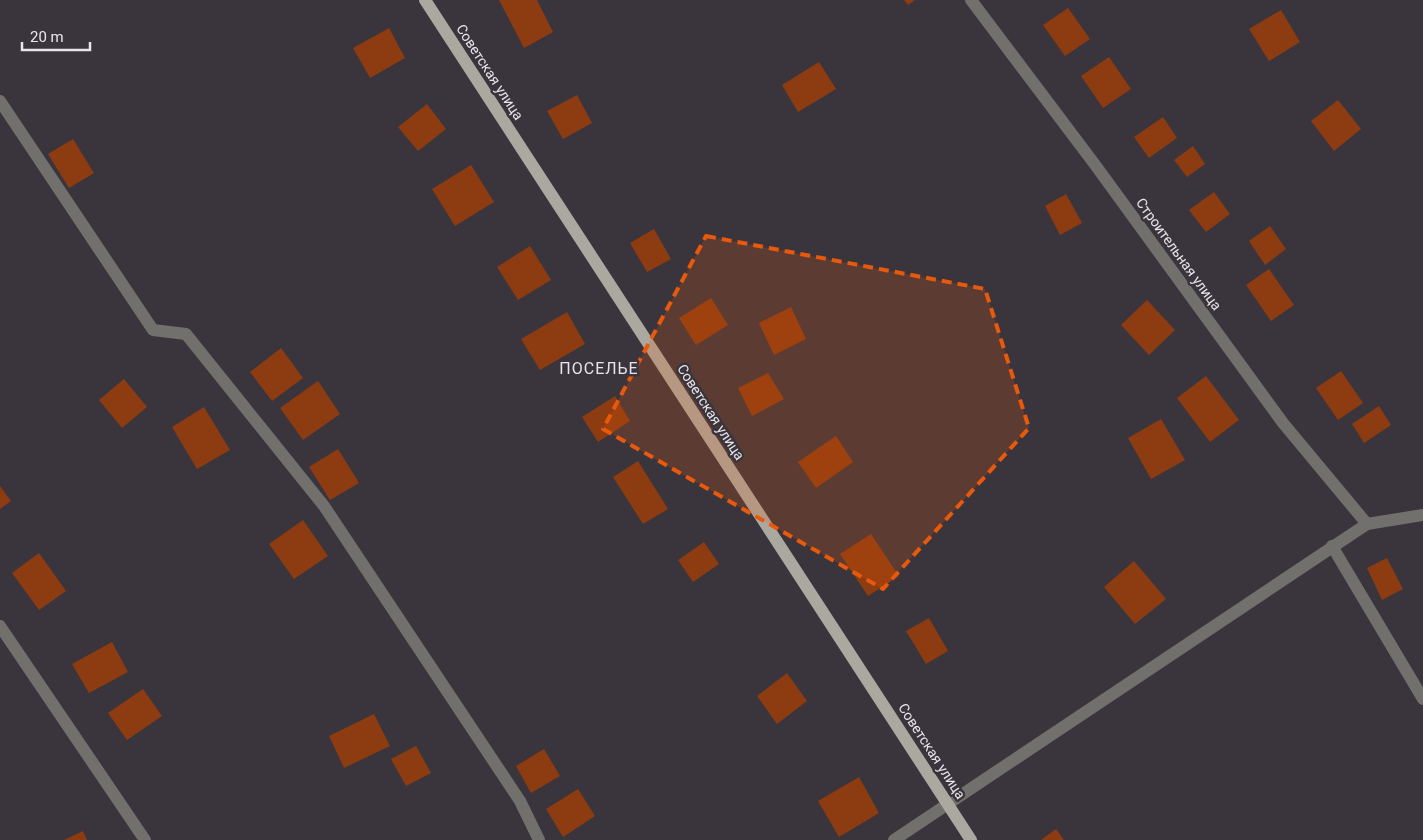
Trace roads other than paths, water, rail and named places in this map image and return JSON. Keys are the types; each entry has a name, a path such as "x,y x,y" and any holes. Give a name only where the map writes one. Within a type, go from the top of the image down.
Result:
{"main road":[{"name":"Советская улица","path":"425,0 971,840"}],"street":[{"name":"Строительная улица","path":"971,0 1096,166 1283,423 1366,524"},
{"path":"0,101 153,330 186,334 324,506 520,801 539,840"},
{"path":"894,840 1366,524 1423,514"},
{"path":"1332,546 1423,699"},
{"path":"0,626 145,840"}],"district":[{"name":"ПОСЕЛЬЕ","path":"599,368"}]}
